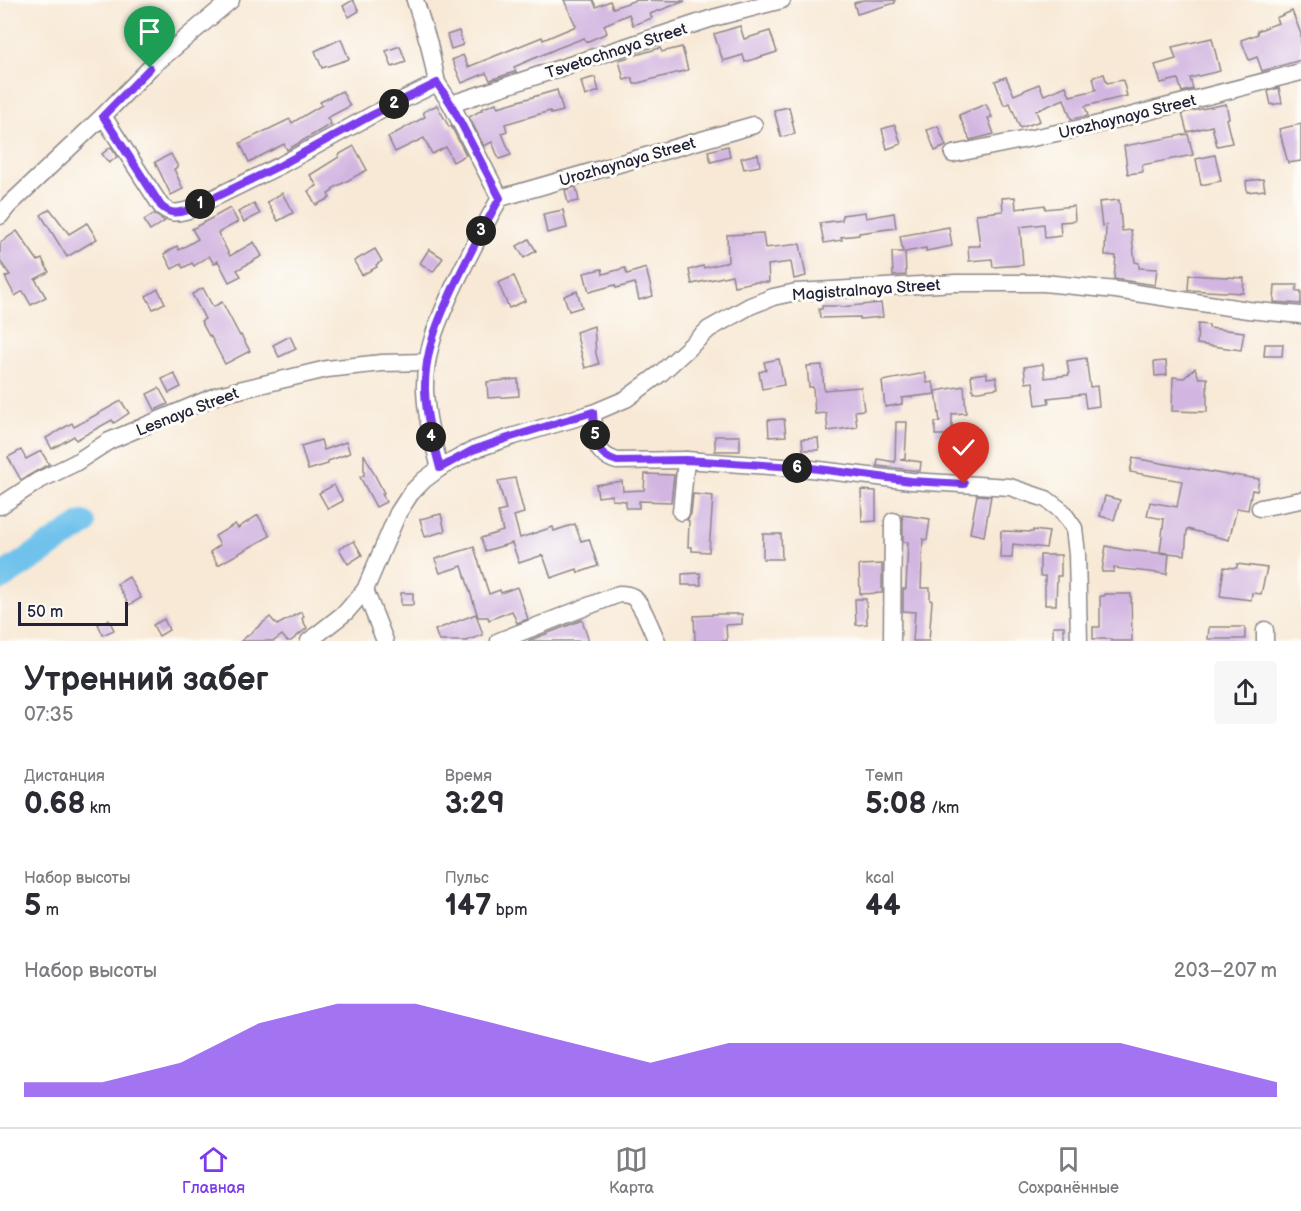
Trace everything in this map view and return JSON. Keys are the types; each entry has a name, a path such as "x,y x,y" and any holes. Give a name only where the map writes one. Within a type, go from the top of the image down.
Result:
{"street":[{"path":"0,216 150,68 231,0"},
{"path":"416,0 429,44 437,83 451,104 500,198 477,239 437,323 427,362 425,390 429,427 440,468"},
{"name":"Tsvetochnaya Street","path":"451,104 713,18 782,0"},
{"name":"Urozhaynaya Street","path":"953,154 1091,126 1301,72"},
{"path":"103,116 161,206 177,213 189,210 281,165 372,115 437,83"},
{"name":"Urozhaynaya Street","path":"500,198 754,125"},
{"name":"Magistralnaya Street","path":"309,641 346,612 365,590 398,513 424,480 440,468 473,450 593,412 626,399 661,373 709,329 750,306 773,297 796,292 956,283 1043,282 1301,315"},
{"name":"Lesnaya Street","path":"0,506 38,481 75,463 109,441 219,395 327,369 382,363 427,362"},
{"path":"593,412 595,439 599,450 607,458 617,461 686,460 811,468 911,481 1010,487 1046,499 1062,511 1074,528 1077,554 1079,641"},
{"path":"681,512 686,460"},
{"path":"1260,508 1301,500"},
{"path":"892,641 893,521"},
{"path":"365,590 385,641"},
{"path":"499,641 619,594 626,594 639,604 657,641"}],"building":[{"path":"353,0 359,11 349,17 343,6"},
{"path":"564,0 593,0 596,7 610,1 613,8 636,0 685,1 650,14 652,18 633,25 629,14 604,25 607,33 586,42 584,38 558,48 514,67 516,72 490,80 486,73 462,83 452,60 463,55 468,67 576,26"},
{"path":"863,0 895,0 895,3 857,14 854,3"},
{"path":"1292,11 1301,34 1301,60 1262,71 1257,57 1249,60 1241,40 1278,23 1276,18"},
{"path":"740,26 744,39 770,31 777,52 745,62 743,55 723,61 714,34"},
{"path":"459,31 463,45 451,49 447,35"},
{"path":"1212,38 1220,71 1190,78 1193,89 1182,92 1178,79 1161,83 1155,65 1176,59 1172,47"},
{"path":"341,39 349,59 322,68 315,51"},
{"path":"400,46 406,62 392,67 386,51"},
{"path":"682,47 688,70 634,84 632,78 624,80 619,60 660,48 662,52"},
{"path":"1104,74 1107,83 1123,80 1127,96 1085,106 1088,116 1071,119 1064,99 1036,111 1040,121 1020,128 1010,103 1004,105 995,81 1006,77 1014,95 1039,84 1044,95 1066,86 1070,96 1096,90 1093,77"},
{"path":"595,77 599,91 585,96 581,81"},
{"path":"1279,88 1282,103 1271,105 1268,91"},
{"path":"557,90 563,111 551,114 550,111 505,124 507,131 502,133 511,155 499,159 492,142 484,146 469,117 496,103 498,107"},
{"path":"342,91 350,106 327,118 331,124 287,150 284,144 249,162 240,143 290,119 292,123 322,105 320,102"},
{"path":"986,104 992,117 988,118 994,134 970,140 959,115"},
{"path":"1226,104 1229,118 1226,119 1232,143 1217,146 1212,126 1187,132 1182,113"},
{"path":"437,105 466,155 453,162 446,147 432,154 424,138 395,152 388,137 425,117 423,112"},
{"path":"789,107 795,134 781,137 774,110"},
{"path":"1301,124 1301,161 1288,163 1279,129"},
{"path":"895,125 901,144 887,149 882,129"},
{"path":"938,126 946,146 935,151 927,130"},
{"path":"1188,134 1193,155 1142,165 1143,172 1128,174 1124,146"},
{"path":"354,146 367,170 332,189 333,191 328,194 330,198 316,205 308,191 317,186 310,175"},
{"path":"728,146 730,157 711,162 708,151"},
{"path":"111,147 117,157 109,163 102,154"},
{"path":"171,154 178,167 174,169 183,189 171,195 155,162"},
{"path":"758,154 760,166 744,169 741,158"},
{"path":"1215,155 1221,181 1201,185 1196,159"},
{"path":"1263,179 1265,190 1247,192 1246,181"},
{"path":"576,187 579,201 568,203 565,190"},
{"path":"282,193 293,213 278,221 267,202"},
{"path":"1015,197 1016,209 1045,205 1045,209 1074,206 1075,221 1060,222 1061,236 1045,238 1044,224 1020,227 1023,265 993,267 992,259 969,261 968,246 980,246 976,214 1003,211 1002,198"},
{"path":"1119,200 1122,231 1131,230 1135,262 1139,263 1139,268 1157,269 1155,285 1114,279 1116,256 1105,255 1106,225 1102,226 1099,202"},
{"path":"254,204 260,214 244,222 238,212"},
{"path":"230,208 238,222 218,233 230,256 254,242 262,256 237,270 241,276 229,282 218,261 214,264 209,256 194,266 192,263 183,268 181,264 172,269 164,254 177,246 179,250 198,239 192,229"},
{"path":"50,209 69,234 87,223 97,239 67,257 41,215"},
{"path":"563,210 567,228 547,233 543,214"},
{"path":"865,212 866,218 894,213 896,228 859,233 859,235 841,237 842,240 824,243 820,223 842,220 842,215"},
{"path":"154,214 165,221 150,231 144,220"},
{"path":"949,227 952,246 905,252 906,275 893,276 892,252 903,252 900,236"},
{"path":"17,231 38,261 42,259 49,272 35,279 46,297 31,305 23,291 15,296 5,277 10,275 0,261 0,243"},
{"path":"763,233 765,248 800,244 806,276 794,279 791,262 768,265 769,282 734,286 732,275 692,284 689,270 728,262 727,235"},
{"path":"529,239 536,251 524,258 517,246"},
{"path":"375,249 382,261 376,265 377,267 362,275 354,261"},
{"path":"429,249 443,258 433,272 420,263"},
{"path":"625,268 627,274 646,268 653,296 639,300 635,283 616,288 615,285 589,292 584,273 602,269 603,274"},
{"path":"1189,275 1244,278 1243,293 1188,290"},
{"path":"514,276 525,301 509,308 498,283"},
{"path":"1275,285 1297,285 1296,291 1301,291 1301,304 1274,302"},
{"path":"203,288 213,307 222,302 250,351 225,364 201,321 205,319 192,294"},
{"path":"158,289 165,303 153,309 146,296"},
{"path":"577,291 582,307 569,311 564,296"},
{"path":"881,303 883,317 820,318 819,309 822,309 822,306 840,307"},
{"path":"1198,324 1209,325 1209,328 1244,332 1241,350 1197,344"},
{"path":"594,326 599,364 585,368 576,332"},
{"path":"290,336 296,349 279,357 273,345"},
{"path":"1265,344 1283,344 1282,356 1264,356"},
{"path":"1086,358 1090,387 1097,386 1099,406 1086,408 1084,394 1048,398 1049,403 1036,405 1033,382 1026,383 1024,367 1043,364 1045,378 1069,375 1067,361"},
{"path":"779,359 784,385 762,389 759,372 766,370 764,362"},
{"path":"1166,361 1167,375 1155,376 1154,362"},
{"path":"822,365 824,390 861,387 864,410 855,411 857,427 828,431 826,413 815,414 813,387 809,387 807,366"},
{"path":"1195,368 1199,378 1207,378 1207,412 1172,411 1173,377 1184,378"},
{"path":"174,373 181,387 169,393 162,379"},
{"path":"925,373 927,383 933,382 935,394 902,398 902,404 885,407 882,381"},
{"path":"987,373 987,378 996,377 998,388 973,392 971,375"},
{"path":"518,379 519,396 488,398 487,382"},
{"path":"964,386 966,413 952,414 952,435 935,435 935,422 940,422 936,391"},
{"path":"159,388 168,404 155,410 147,394"},
{"path":"121,401 129,413 114,423 112,420 76,440 74,436 52,449 46,438 72,423 74,427"},
{"path":"784,419 786,436 769,437 768,420"},
{"path":"896,422 907,422 905,459 900,459 921,462 920,471 877,466 878,459 895,462"},
{"path":"715,436 740,436 740,451 715,451"},
{"path":"818,438 819,450 803,450 802,439"},
{"path":"321,440 324,450 346,442 350,453 328,461 328,464 308,470 301,446"},
{"path":"21,450 26,459 41,451 49,464 21,480 8,457"},
{"path":"364,454 384,493 382,494 386,502 376,507 360,477 364,475"},
{"path":"1133,458 1259,479 1257,491 1252,490 1248,510 1237,508 1229,540 1187,529 1185,555 1160,552 1164,519 1147,516 1150,502 1177,507 1182,481 1130,472"},
{"path":"645,474 674,475 671,502 639,501 639,508 626,508 626,501 612,500 612,495 598,497 596,485 622,481 623,491 644,490"},
{"path":"515,478 524,513 514,516 520,538 553,527 554,531 575,524 581,541 589,539 598,566 578,573 577,569 551,578 543,555 519,563 512,543 485,551 481,538 503,531 498,512 506,510 498,481"},
{"path":"334,485 343,501 328,509 319,493"},
{"path":"861,490 876,491 876,521 862,522"},
{"path":"693,494 713,496 709,552 692,551 692,547 688,547 689,521 687,520 691,514"},
{"path":"977,495 991,496 984,536 970,533"},
{"path":"1105,496 1120,500 1114,520 1100,516"},
{"path":"441,514 445,531 425,537 420,519"},
{"path":"258,515 270,536 218,565 210,552 220,545 215,536 235,524 238,528"},
{"path":"902,515 930,519 927,540 923,539 921,588 930,588 930,600 932,601 929,641 913,641 915,612 903,611 908,542 903,542"},
{"path":"1033,530 1049,532 1046,548 1013,544 1012,558 1000,558 1001,531 1033,532"},
{"path":"763,534 781,534 782,559 763,559"},
{"path":"354,541 362,555 348,564 339,549"},
{"path":"1106,546 1169,554 1167,574 1114,568 1114,572 1102,572"},
{"path":"474,547 489,594 500,590 501,593 517,587 528,619 517,623 512,611 489,620 488,617 478,617 462,566 440,573 435,559"},
{"path":"1040,555 1061,555 1061,576 1057,576 1056,605 1045,605 1045,576 1040,576"},
{"path":"882,564 882,593 860,594 859,565"},
{"path":"1237,564 1267,568 1261,594 1252,593 1251,600 1220,596 1224,567 1237,568"},
{"path":"700,573 701,585 682,585 682,574"},
{"path":"129,577 141,598 129,605 117,584"},
{"path":"401,593 413,593 413,605 401,605"},
{"path":"1131,594 1132,641 1093,639 1093,627 1100,627 1100,596"},
{"path":"855,599 866,599 867,624 856,625"},
{"path":"301,612 307,628 291,641 287,641 282,635 274,641 241,641 270,617 277,625"},
{"path":"476,614 483,635 466,641 439,641 435,630"},
{"path":"742,614 742,624 726,625 727,641 695,641 694,616"},
{"path":"164,619 169,630 159,636 153,625"},
{"path":"109,620 114,630 103,635 98,624"},
{"path":"582,620 589,641 528,641 569,625"},
{"path":"1053,626 1064,626 1064,641 1053,641"},
{"path":"1209,627 1245,627 1245,639 1208,639"}],"waterway":[{"path":"0,578 83,524"}],"route":[{"path":"150,68 103,116 161,206 177,213 189,210 281,165 372,115 437,83 451,104 500,198 477,239 437,323 427,362 425,390 429,427 440,468 473,450 593,412 595,439 599,450 607,458 617,461 686,460 811,468 911,481 964,484"}]}
